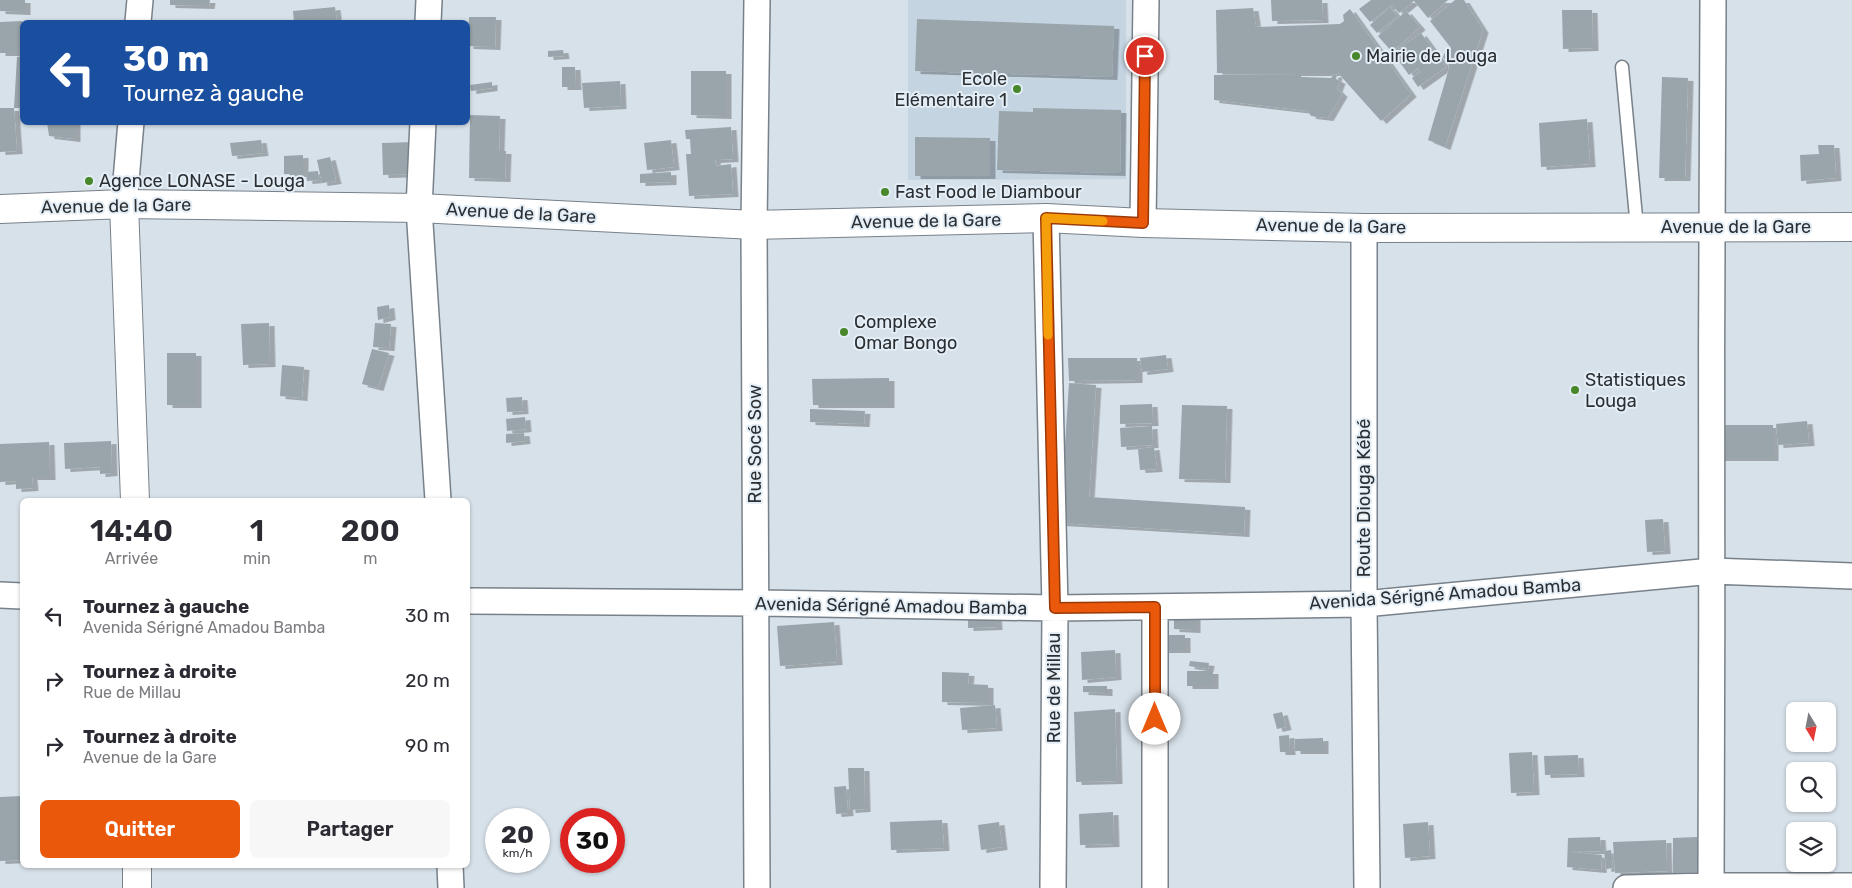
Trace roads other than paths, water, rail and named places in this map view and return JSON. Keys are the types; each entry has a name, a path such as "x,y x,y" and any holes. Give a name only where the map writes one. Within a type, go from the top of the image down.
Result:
{"street":[{"path":"138,20 140,0"},
{"path":"428,20 429,0"},
{"name":"Rue Socé Sow","path":"757,0 754,225 757,888"},
{"path":"1143,223 1146,0"},
{"path":"1711,887 1710,228 1713,0"},
{"path":"131,125 124,204 135,498"},
{"path":"423,125 419,208 438,498"},
{"name":"Avenue de la Gare","path":"0,209 124,204 419,208 754,225 1046,218 1143,223 1364,228 1852,227"},
{"name":"Rue de Millau","path":"1046,218 1055,608 1053,888"},
{"name":"Route Diouga Kébé","path":"1364,228 1364,604 1367,888"},
{"name":"Avenida Sérigné Amadou Bamba","path":"470,601 1055,608 1364,604 1712,571 1852,576"},
{"path":"0,595 20,596"},
{"path":"1155,607 1155,888"},
{"path":"137,868 137,888"},
{"path":"450,868 451,888"},
{"path":"1626,888 1852,886"}],"lane":[{"path":"1622,67 1637,228"}],"place":[{"name":"Mairie de Louga","path":"1356,56"},
{"name":"Ecole Elémentaire 1","path":"1017,89"},
{"name":"Agence LONASE - Louga","path":"89,181"},
{"name":"Fast Food le Diambour","path":"885,192"},
{"name":"Complexe Omar Bongo","path":"844,332"},
{"name":"Statistiques Louga","path":"1575,390"}]}
